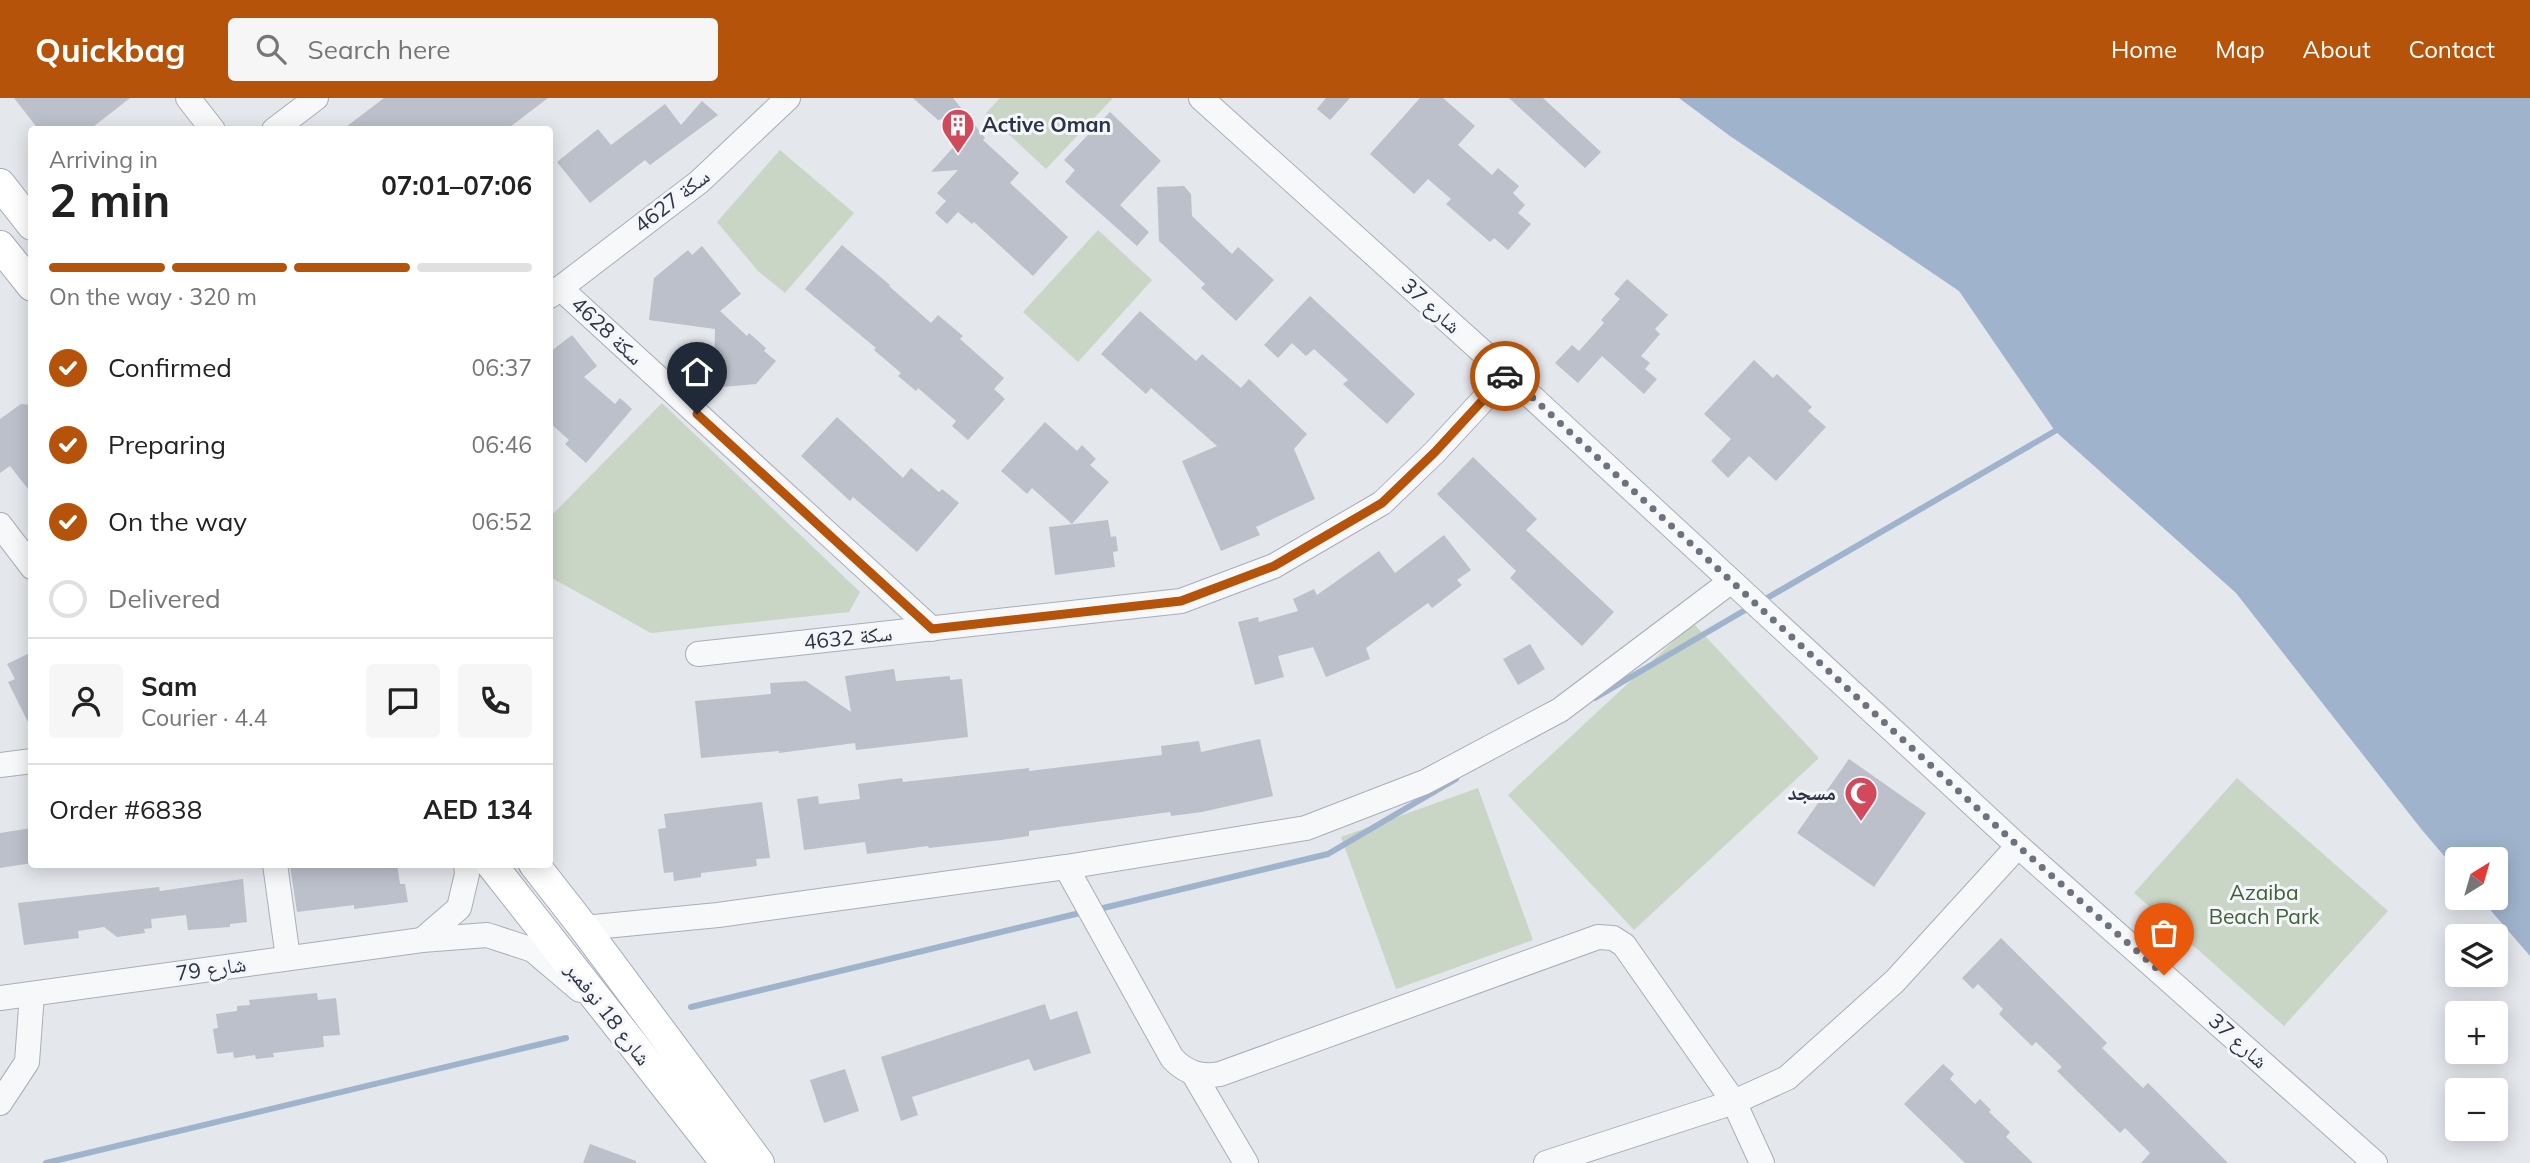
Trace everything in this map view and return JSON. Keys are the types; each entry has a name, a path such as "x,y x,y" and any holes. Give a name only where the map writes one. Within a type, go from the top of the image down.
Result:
{"main road":[{"path":"0,184 28,220"},
{"path":"0,246 28,281"},
{"name":"شارع 18 نوفمبر","path":"494,868 726,1163"},
{"name":"شارع 18 نوفمبر","path":"537,868 759,1163"}],"street":[{"path":"188,98 210,126"},
{"path":"279,126 316,98"},
{"name":"سكة 4627","path":"555,292 699,182 788,98"},
{"name":"شارع 37","path":"1201,98 1507,374 2018,846 2372,1162"},
{"name":"سكة 4628","path":"555,292 932,629"},
{"name":"سكة 4632","path":"698,654 1181,601 1274,566 1382,503 1435,452 1507,374"},
{"path":"0,525 28,562"},
{"path":"584,928 718,915 1066,867 1306,828 1424,782 1560,710 1730,582"},
{"path":"0,765 28,762"},
{"path":"1546,1163 1734,1102 1787,1077 1895,981 2018,846"},
{"path":"1066,867 1172,1058 1185,1070 1202,1075 1220,1074 1598,937 1613,938 1624,945 1734,1102 1762,1163"},
{"path":"276,868 288,958"},
{"path":"422,940 459,908 466,868"},
{"name":"79 شارع","path":"0,998 422,940 486,935 533,950 608,1014"},
{"path":"0,1103 27,1062 32,994"},
{"path":"1194,1073 1246,1163"}],"green space":[{"path":"1000,98 1113,98 1046,169 986,113"},
{"path":"780,150 854,213 785,293 758,271 717,222"},
{"path":"1098,230 1152,280 1078,362 1023,312"},
{"path":"662,403 860,592 849,612 651,633 553,579 553,514"},
{"path":"1693,623 1819,758 1634,930 1508,795"},
{"name":"Azaiba Beach Park","path":"2237,778 2388,911 2284,1026 2134,893"},
{"path":"1478,788 1533,940 1396,989 1341,837"}],"water":[{"path":"1679,98 2530,98 2530,956 2508,930 2508,924 2502,924 2490,910 2508,910 2508,847 2445,847 2445,857 2236,593 2055,431 1959,291 1730,136"}],"building":[{"path":"14,98 130,98 94,126 36,126"},
{"path":"384,98 548,98 511,126 347,126"},
{"path":"913,98 953,98 965,113 938,120"},
{"path":"1326,98 1350,98 1330,120 1317,109"},
{"path":"1420,98 1443,98 1475,126 1458,145 1492,175 1498,168 1519,186 1513,193 1525,205 1518,213 1531,224 1508,250 1494,238 1490,242 1446,204 1451,199 1428,179 1414,194 1370,154"},
{"path":"1509,98 1543,98 1601,152 1585,168"},
{"path":"702,101 718,115 650,165 645,160 590,203 557,162 598,129 611,145 665,104 681,125"},
{"path":"1110,112 1161,161 1120,205 1149,232 1137,246 1065,182 1075,170 1064,160"},
{"path":"974,124 985,138 983,140 1019,173 1010,183 1068,237 1033,276 974,222 972,224 958,212 947,224 935,213 946,201 937,193 958,170 931,172"},
{"path":"1184,186 1191,194 1192,216 1232,254 1238,247 1274,280 1236,321 1201,288 1205,284 1159,241 1157,187"},
{"path":"842,245 931,323 938,315 963,336 960,339 1004,378 994,389 1005,399 968,440 952,426 956,421 918,388 916,391 898,376 901,373 874,350 876,348 805,289"},
{"path":"702,246 741,294 720,311 747,336 749,333 766,348 764,351 776,361 756,384 723,387 714,379 715,329 649,320 654,278 688,250 692,255"},
{"path":"1627,279 1668,315 1655,329 1660,334 1641,356 1650,363 1645,369 1657,379 1644,394 1602,356 1578,383 1555,363 1572,345 1579,351 1604,323 1601,320 1620,299 1614,294"},
{"path":"1310,296 1415,394 1387,424 1343,384 1348,380 1314,349 1306,356 1292,343 1278,358 1264,345"},
{"path":"1140,311 1196,361 1202,354 1241,388 1249,379 1307,434 1294,449 1315,499 1256,527 1260,535 1221,551 1182,461 1217,446 1151,388 1146,394 1101,354"},
{"path":"572,335 597,366 584,377 615,404 620,398 632,409 586,463 565,444 569,440 553,426 553,350"},
{"path":"1754,360 1773,378 1777,374 1812,407 1808,411 1826,427 1776,481 1749,456 1728,478 1711,461 1731,439 1704,414"},
{"path":"21,404 28,405 28,489 10,466 0,473 0,419"},
{"path":"837,417 903,478 911,468 939,492 942,489 959,503 917,552 853,497 850,501 801,456"},
{"path":"1045,422 1077,451 1082,445 1096,459 1090,465 1109,482 1072,524 1032,488 1027,494 1001,471"},
{"path":"1473,457 1537,519 1526,530 1614,612 1582,646 1510,578 1516,571 1437,494"},
{"path":"1108,520 1111,537 1116,536 1118,551 1113,552 1115,567 1055,575 1049,527"},
{"path":"1444,535 1471,570 1457,580 1462,585 1432,608 1428,603 1366,648 1370,659 1326,677 1313,647 1278,656 1284,677 1255,685 1238,622 1258,617 1259,622 1298,611 1293,599 1314,589 1317,595 1379,551 1395,573"},
{"path":"1530,644 1545,669 1518,685 1503,659"},
{"path":"28,654 28,722 8,682 15,679 7,664"},
{"path":"894,669 896,681 950,676 950,680 962,679 968,737 856,750 855,743 779,753 701,758 695,701 771,694 770,683 806,681 851,712 845,676"},
{"path":"1260,739 1273,796 1202,812 1171,816 1170,812 1029,831 1029,836 1001,840 867,854 865,842 804,850 797,799 818,796 819,804 860,799 858,784 902,778 903,782 1029,768 1029,771 1162,755 1161,746 1199,741 1201,752"},
{"name":"مسجد","path":"1849,759 1926,813 1874,887 1797,833"},
{"path":"762,802 770,858 756,859 757,866 701,873 701,877 674,881 673,872 664,873 658,829 666,828 664,814"},
{"path":"28,829 28,864 0,868 0,833"},
{"path":"290,868 398,868 400,884 405,884 408,902 354,909 354,905 297,912"},
{"path":"243,879 247,922 230,924 230,927 188,930 186,915 151,919 152,928 144,929 145,933 117,937 104,927 78,931 79,938 24,945 18,903 159,887 160,891"},
{"path":"2001,938 2107,1043 2102,1048 2143,1088 2148,1083 2228,1163 2141,1163 2150,1153 2125,1128 2120,1133 2068,1082 2057,1071 2062,1067 2036,1042 2032,1046 2004,1019 1999,1014 2003,1009 1978,984 1973,989 1962,978"},
{"path":"317,993 318,1000 336,998 340,1035 323,1036 324,1047 273,1053 274,1057 256,1059 255,1055 234,1058 233,1052 217,1054 213,1029 218,1028 216,1014 237,1011 237,1006 250,1005 249,1000"},
{"path":"1045,1004 1050,1020 1077,1011 1091,1053 1034,1071 1029,1059 912,1097 918,1115 901,1121 881,1057"},
{"path":"1943,1064 1954,1074 1950,1079 1975,1104 1980,1099 1991,1110 1989,1112 2010,1132 2006,1137 2033,1163 1965,1163 1904,1104"},
{"path":"845,1069 859,1111 824,1123 810,1080"},
{"path":"590,1144 636,1161 636,1163 583,1163"}],"waterway":[{"path":"1762,601 2055,431"},
{"path":"1595,698 1752,606"},
{"path":"1095,910 1328,854 1456,779"},
{"path":"691,1007 1084,912"},
{"path":"46,1163 566,1038"}],"way so far":[{"path":"1505,376 1507,374 2018,846 2164,975"}],"place":[{"name":"Active Oman","path":"958,155"},
{"name":"مسجد","path":"1861,823"}],"route":[{"path":"697,414 932,629 1181,601 1274,566 1382,503 1435,452 1505,376"}]}
